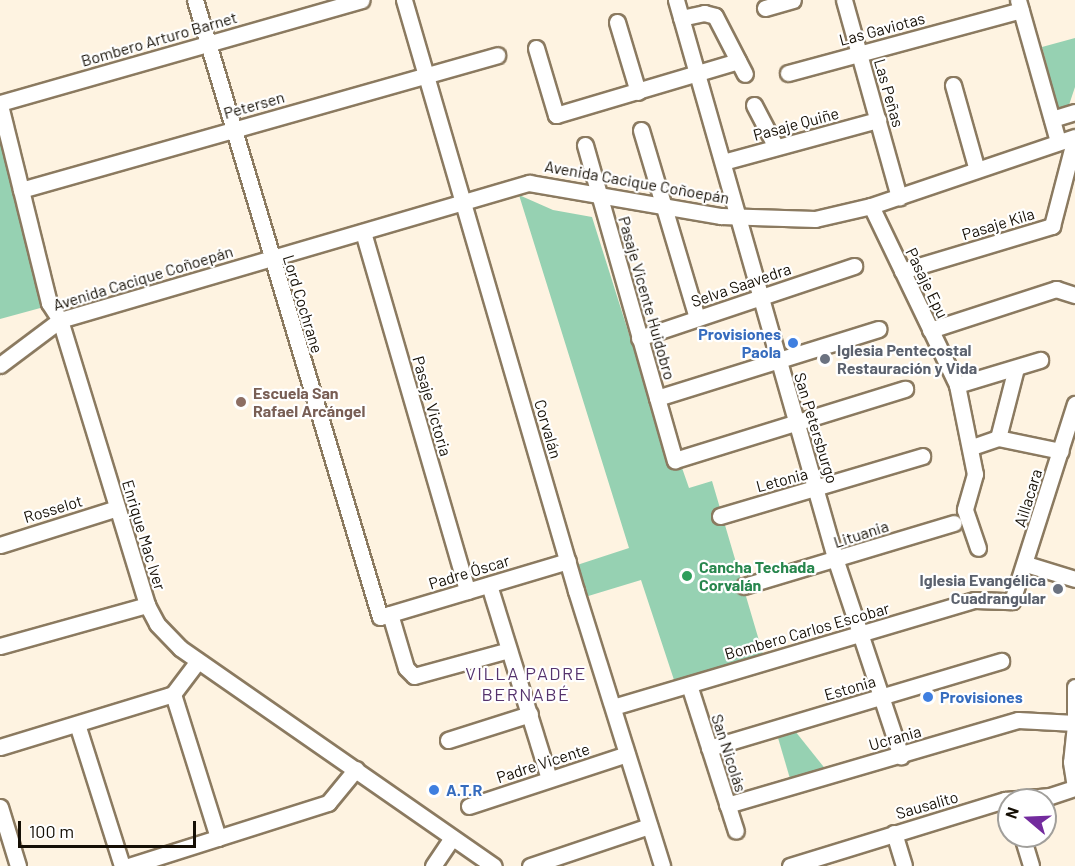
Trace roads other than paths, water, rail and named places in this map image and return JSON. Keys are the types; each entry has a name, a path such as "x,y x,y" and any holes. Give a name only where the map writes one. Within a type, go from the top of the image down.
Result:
{"street":[{"name":"Lord Cochrane","path":"195,0 270,259 385,615 405,668 418,676 509,650"},
{"name":"Bombero Arturo Barnet","path":"0,104 362,0"},
{"name":"Corvalán","path":"404,0 568,561 662,866"},
{"name":"San Petersburgo","path":"676,0 723,162 758,297 836,561 859,635 902,756"},
{"path":"765,8 793,0"},
{"name":"Las Peñas","path":"844,0 898,196"},
{"path":"1019,5 1058,141"},
{"name":"Las Gaviotas","path":"788,73 859,54 1019,5"},
{"path":"536,48 556,115 697,73 742,68 715,16 704,13 681,18"},
{"path":"617,22 638,92"},
{"name":"Petersen","path":"21,190 497,56"},
{"path":"953,85 976,167"},
{"name":"Enrique Mac Iver","path":"0,104 49,303 60,320 147,605 164,633 198,661 452,838"},
{"path":"754,105 776,147"},
{"path":"1052,119 1075,112"},
{"name":"Pasaje Quiñe","path":"723,162 878,120"},
{"path":"641,130 697,318"},
{"name":"Avenida Cacique Coñoepán","path":"0,365 60,320 529,183 599,198 737,218 815,219 871,206 976,167 1058,141 1075,138"},
{"name":"Pasaje Kila","path":"902,271 1052,226 1075,138"},
{"name":"Pasaje Vicente Huidobro","path":"585,145 675,460 796,423"},
{"name":"Pasaje Epu","path":"871,206 957,385 972,447 975,474 965,510 978,548"},
{"name":"Pasaje Victoria","path":"363,232 467,591"},
{"name":"Selva Saavedra","path":"639,338 854,266"},
{"path":"930,330 1056,289 1075,295"},
{"path":"657,398 879,329"},
{"path":"957,385 1040,360"},
{"path":"998,438 1016,368"},
{"path":"796,423 905,389"},
{"name":"Aillacara","path":"1012,601 1026,564 1075,404"},
{"path":"972,447 998,438 1061,450"},
{"name":"Letonia","path":"720,516 922,456"},
{"name":"Rosselot","path":"0,544 117,508"},
{"name":"Lituania","path":"744,586 836,561 954,523"},
{"name":"Padre Óscar","path":"385,615 568,561"},
{"path":"1026,564 1075,579"},
{"path":"489,585 549,779"},
{"name":"Bombero Carlos Escobar","path":"613,707 975,600 1012,601"},
{"path":"0,646 147,605"},
{"path":"0,747 173,694 198,661"},
{"name":"Estonia","path":"709,748 1001,661"},
{"name":"San Nicolás","path":"689,685 736,831"},
{"path":"1075,687 1075,716"},
{"path":"173,694 218,838"},
{"path":"448,740 530,714"},
{"name":"Ucrania","path":"727,805 902,756 1018,720 1075,724"},
{"path":"77,724 122,866"},
{"path":"1075,724 1071,762 1075,788"},
{"name":"Padre Vicente","path":"469,806 627,754"},
{"path":"129,866 328,803 356,769"},
{"name":"Sausalito","path":"1057,794 1075,788"},
{"name":"Sausalito","path":"790,866 997,803"},
{"path":"0,807 18,866"},
{"path":"531,866 650,826"},
{"path":"894,833 904,866"},
{"path":"433,866 452,838 494,866"},
{"path":"1025,848 1029,865"}],"place":[{"name":"Provisiones Paola","path":"793,343"},
{"name":"Iglesia Pentecostal Restauración y Vida","path":"825,359"},
{"name":"Escuela San Rafael Arcángel","path":"241,402"},
{"name":"Cancha Techada Corvalán","path":"687,576"},
{"name":"Iglesia Evangélica Cuadrangular","path":"1058,589"},
{"name":"Provisiones","path":"928,697"},
{"name":"A.T.R","path":"434,790"}],"district":[{"name":"VILLA PADRE BERNABÉ","path":"526,684"}]}
